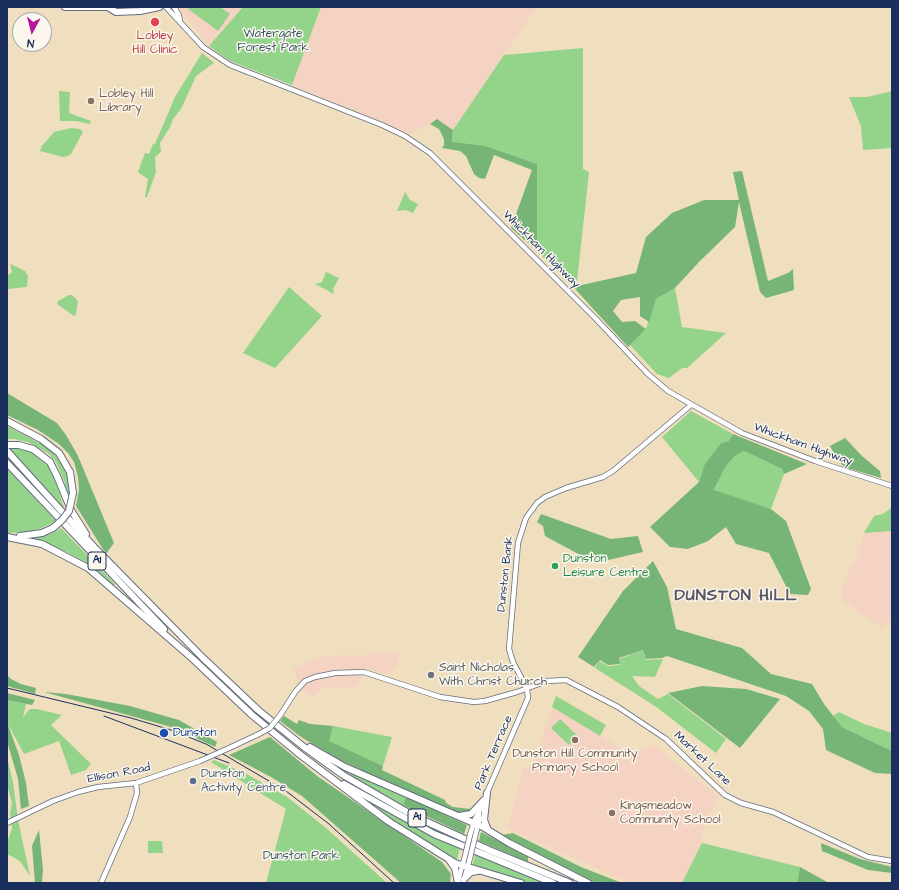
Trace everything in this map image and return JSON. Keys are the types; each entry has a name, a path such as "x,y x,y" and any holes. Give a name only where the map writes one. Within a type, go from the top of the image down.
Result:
{"highway":[{"path":"65,7 116,7"},
{"path":"108,7 120,12 140,11 159,7"},
{"path":"7,421 41,439 59,453 70,472 73,493 71,505 66,516 58,525 35,535 7,536"},
{"name":"A1","path":"7,445 19,445 33,449 50,462 56,472 71,510 94,547"},
{"name":"A1","path":"7,451 94,547 202,656 278,727 343,775 408,813 489,850 570,883"},
{"name":"A1","path":"7,463 109,574 190,656 252,715 298,753 342,782 407,820 480,853 553,883"},
{"path":"7,536 42,544 88,568 190,656"},
{"path":"278,727 346,767 451,815 476,824 544,862 588,883"},
{"path":"298,753 388,821 447,859 521,883"},
{"path":"487,793 484,820 490,832"},
{"path":"451,815 469,816 484,800"},
{"path":"447,859 455,868 458,883"},
{"path":"464,881 471,872 482,871"}],"street":[{"name":"Whickham Highway","path":"166,7 174,18 180,20"},
{"name":"Whickham Highway","path":"174,7 180,20 207,51 230,66 386,127 405,136 430,153 596,319 648,374 668,391 723,424 760,441 834,468 892,486"},
{"name":"Dunston Bank","path":"527,689 509,649 518,543 526,518 537,504 545,497 566,488 603,477 613,471 691,405"},
{"name":"Ellison Road","path":"7,823 53,801 78,792 98,787 136,783 200,761 257,736 270,728 295,692 305,681 314,677 334,673 364,672 440,697 469,702 485,701 527,689"},
{"name":"Market Lane","path":"527,689 547,681 561,679 578,686 618,707 666,739 725,795 741,803 780,815 868,857 892,861"},
{"name":"Park Terrace","path":"465,866 479,812 526,704 528,698 527,689"},
{"path":"101,883 130,817 137,793 136,783"},
{"path":"464,881 465,866"},
{"path":"458,883 465,866"}],"shaded area":[{"path":"178,7 243,7 209,46"},
{"path":"321,7 537,7 453,130 437,119 411,134 292,85"},
{"path":"892,531 892,621 881,628 844,601 841,590 849,575 848,569 856,559 864,533"},
{"path":"400,652 398,664 387,675 366,669 356,687 323,687 314,698 301,690 293,669 313,659 331,655 372,655 373,653"},
{"name":"Kingsmeadow Community School","path":"552,707 631,754 653,744 719,797 701,834 702,843 682,883 629,883 507,828 523,769 533,764"}],"green space":[{"path":"190,7 220,7 230,14 218,31 188,9"},
{"name":"Watergate Forest Park","path":"243,7 321,7 292,85 230,61 209,46"},
{"path":"583,48 583,169 589,172 576,290 537,251 537,164 452,142 453,130 504,55"},
{"path":"202,53 214,63 196,76 181,109 173,119 160,143 161,152 155,157 156,172 147,197 145,197 148,179 138,172 145,153 149,154 153,144 155,144 175,97"},
{"path":"59,91 70,92 69,113 91,121 90,124 76,121 60,121"},
{"path":"892,91 892,148 863,150 861,126 849,97 867,97"},
{"path":"437,119 453,130 452,142 485,146 537,164 537,251 511,228 532,170 494,155 485,179 479,178 474,174 466,156 460,151 442,148 444,145 444,139 439,129 430,124"},
{"path":"71,128 80,129 83,132 71,154 63,157 40,151 42,146 54,132"},
{"path":"742,171 768,281 788,273 793,269 794,290 766,298 760,292 739,202 735,227 675,288 656,299 649,322 640,316 640,297 621,300 613,311 622,322 635,321 646,329 628,347 576,290 577,286 636,273 646,237 672,213 704,200 739,200 733,172"},
{"path":"405,192 410,200 418,204 413,213 406,210 397,211"},
{"path":"10,264 25,271 28,276 27,287 8,289 7,276 12,272"},
{"path":"326,272 339,278 333,289 334,294 315,284 322,282"},
{"path":"289,287 322,316 275,368 243,353"},
{"path":"675,288 682,327 726,333 687,368 682,368 669,378 657,374 630,345 646,329 656,299"},
{"path":"72,295 78,301 76,314 74,316 57,304 58,301"},
{"path":"7,393 57,423 66,435 78,456 114,543 106,554 76,506 79,490 78,477 74,462 59,444 38,430 7,415"},
{"path":"691,411 733,434 729,441 721,443 706,464 699,482 662,437"},
{"path":"7,426 45,446 63,463 70,480 71,489 67,498 65,483 56,462 49,454 28,442 7,439"},
{"path":"733,434 807,464 784,474 782,469 744,451 736,455 726,466 714,490 771,509 786,521 811,589 808,595 790,594 769,553 736,544 726,527 708,541 688,549 670,547 650,527 699,482 705,464 721,443 729,441"},
{"path":"845,438 862,456 880,471 881,478 844,467 837,459 830,446"},
{"path":"9,448 29,450 49,467 58,488 64,510"},
{"path":"744,451 782,469 784,474 771,509 714,491 726,466 736,455"},
{"path":"7,468 56,521 33,532 7,533"},
{"path":"892,507 892,531 864,533 874,516 883,514"},
{"path":"541,514 611,539 638,536 643,552 595,563 545,536 543,526 537,522"},
{"path":"61,528 115,584 114,586 91,565 67,552 33,538 51,534"},
{"path":"653,561 667,587 676,629 742,648 771,674 812,684 824,704 842,727 892,751 892,774 875,773 826,750 823,729 809,711 786,696 667,656 662,658 646,659 643,650 619,658 620,664 608,665 600,660 594,667 578,657 623,591"},
{"path":"643,650 646,660 663,659 655,677 632,676 639,686 658,699 668,694 726,739 716,753 655,706 595,668 599,661 608,666 620,665 619,659"},
{"path":"7,675 11,679 21,684 36,688 35,694 7,686"},
{"path":"702,686 746,689 780,699 740,748 668,693"},
{"path":"44,692 66,694 130,706 179,720 217,742 215,747 175,728"},
{"path":"7,693 35,700 32,705 7,700"},
{"path":"556,696 606,725 600,736 552,707"},
{"path":"7,700 26,704 23,717 30,709 37,709 62,715 51,725 91,764 86,770 71,775 59,741 24,754 7,722"},
{"path":"839,712 864,724 892,733 892,751 842,727 833,716"},
{"path":"284,716 297,724 299,720 310,724 333,726 329,741 383,766 382,770 445,800 446,803 453,807 471,809 464,815 444,809 342,761 301,737 280,721"},
{"path":"560,719 578,736 569,745 551,728"},
{"path":"7,722 19,755 26,783 29,806 21,809 18,779 7,741"},
{"path":"333,726 392,737 383,766 328,741"},
{"path":"270,737 317,776 442,862 451,874 450,883 401,883 302,796 271,777 229,755"},
{"path":"7,757 30,876 20,861 7,854 7,843 12,828 10,813 12,803 7,785"},
{"name":"Dunston Park","path":"214,760 245,773 287,797 326,828 387,883 266,883 286,809 211,762"},
{"path":"351,772 406,797 403,805 350,775"},
{"path":"406,797 467,825 464,834 403,805"},
{"path":"367,800 410,825 460,848 457,860 366,803"},
{"path":"39,830 43,870 42,883 35,883 32,846"},
{"path":"481,832 528,856 528,862 479,841"},
{"path":"513,833 581,867 622,883 595,883 502,835"},
{"path":"148,841 162,841 163,853 148,853"},
{"path":"702,843 800,867 797,883 682,883"},
{"path":"821,843 860,859 892,867 892,873 868,870 822,851"},
{"path":"475,855 545,883 528,883 472,866"},
{"path":"800,867 829,883 797,883"}],"railway":[{"path":"7,688 131,718 171,730 206,744 286,791 329,824 394,883"},
{"path":"104,716 229,763"}],"place":[{"name":"Lobley Hill Clinic","path":"155,22"},
{"name":"Lobley Hill Library","path":"91,101"},
{"name":"Dunston Leisure Centre","path":"555,566"},
{"name":"Saint Nicholas With Christ Church","path":"431,675"},
{"name":"Dunston","path":"164,733"},
{"name":"Dunston Hill Community Primary School","path":"575,740"},
{"name":"Dunston Activity Centre","path":"193,781"},
{"name":"Kingsmeadow Community School","path":"612,813"}],"district":[{"name":"DUNSTON HILL","path":"736,597"}]}
